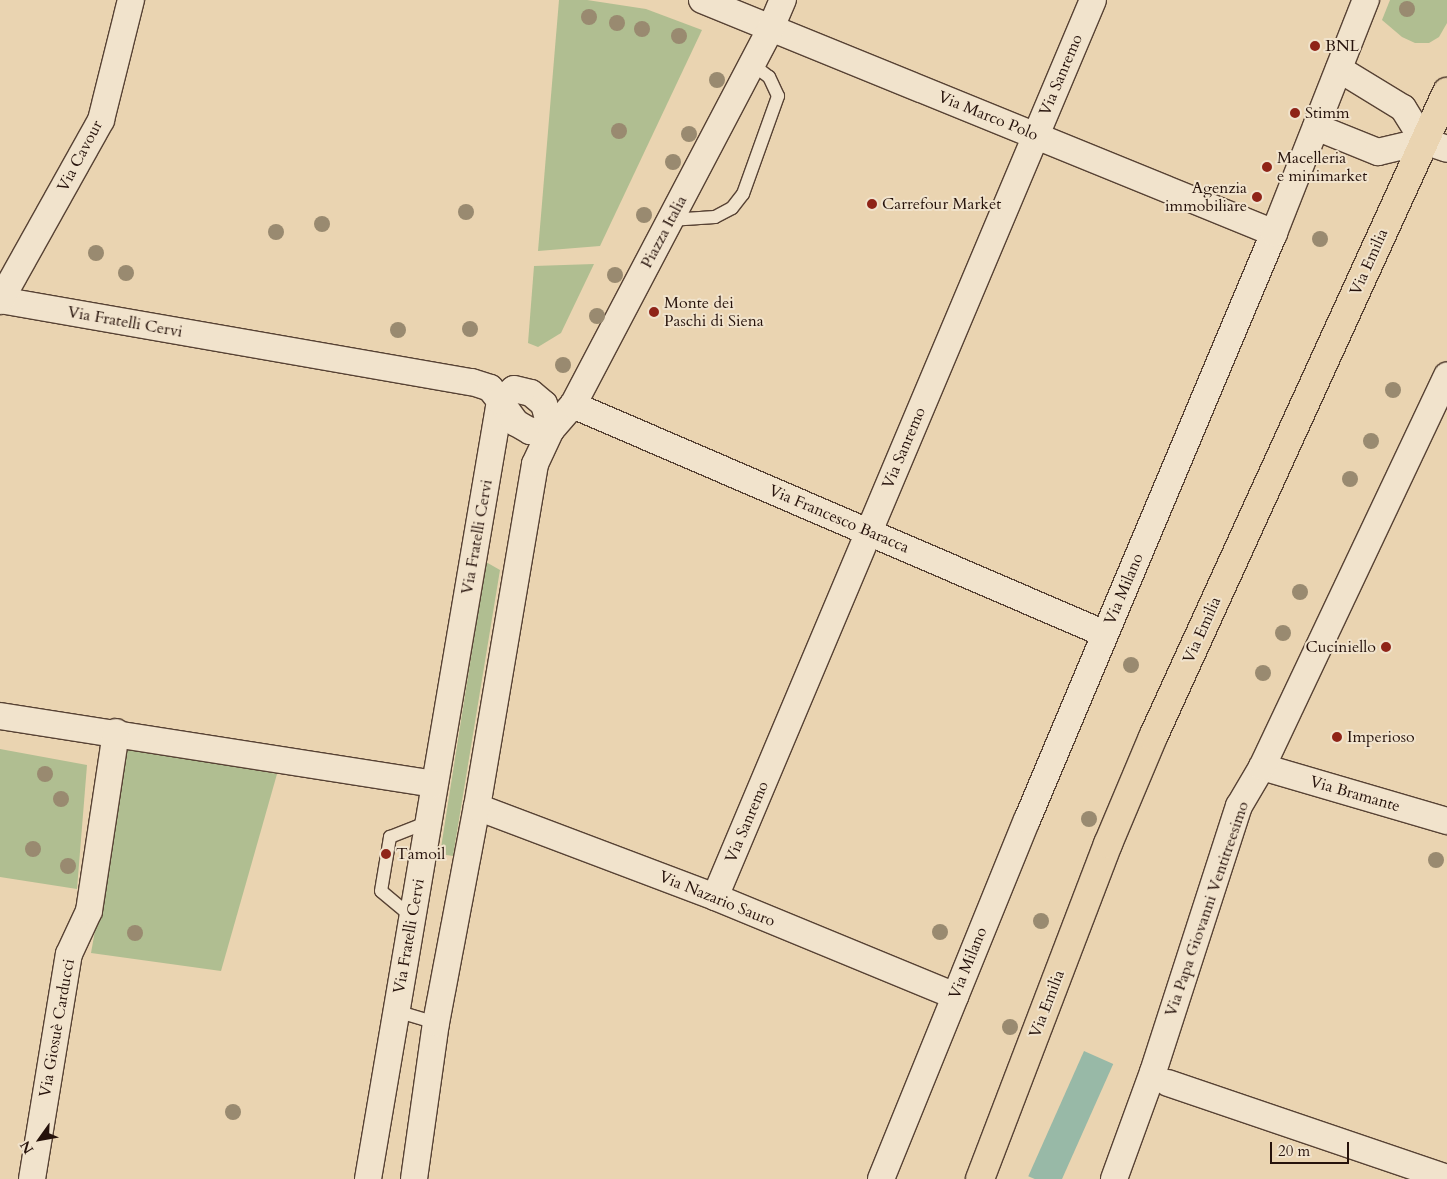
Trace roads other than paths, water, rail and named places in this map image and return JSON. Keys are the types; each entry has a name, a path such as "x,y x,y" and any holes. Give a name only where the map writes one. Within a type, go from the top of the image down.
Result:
{"main road":[{"name":"Via Emilia","path":"980,1179 1105,853 1153,737 1435,145 1447,92"}],"street":[{"name":"Via Cavour","path":"0,300 6,273 101,120 131,0"},
{"name":"Via Marco Polo","path":"702,0 770,30 1036,135 1274,233"},
{"name":"Piazza Italia","path":"551,430 573,405 770,30 783,0"},
{"name":"Via Sanremo","path":"715,897 1093,0"},
{"name":"Via Milano","path":"881,1179 1105,634 1274,233 1366,0"},
{"path":"1339,69 1403,108 1435,145"},
{"path":"1316,127 1378,152 1435,145"},
{"name":"Via Fratelli Cervi","path":"0,300 472,382 490,388 500,401 368,1179"},
{"name":"Via Papa Giovanni Ventitreesimo","path":"1114,1179 1153,1072 1239,806 1262,767 1447,376"},
{"path":"414,1179 436,1023 477,807 535,464 551,430 530,431 516,423 500,401"},
{"name":"Via Francesco Baracca","path":"573,405 1105,634"},
{"path":"0,716 116,732 434,784"},
{"name":"Via Giosuè Carducci","path":"32,1179 69,954 89,911 116,732"},
{"name":"Via Bramante","path":"1262,767 1447,821"},
{"name":"Via Nazario Sauro","path":"477,807 715,897 955,996"},
{"path":"1168,1083 1447,1178"}],"lane":[{"path":"670,220 716,217 732,208 743,194 778,96 769,77 752,64"},
{"path":"412,917 381,891 390,837 428,822"},
{"path":"396,1011 436,1023"}],"place":[{"name":"BNL","path":"1315,46"},
{"name":"Stimm","path":"1295,113"},
{"name":"Macelleria e minimarket","path":"1267,167"},
{"name":"Agenzia immobiliare","path":"1257,197"},
{"name":"Carrefour Market","path":"872,204"},
{"name":"Monte dei Paschi di Siena","path":"654,312"},
{"name":"Cuciniello","path":"1386,647"},
{"name":"Imperioso","path":"1337,737"},
{"name":"Tamoil","path":"386,854"}]}
